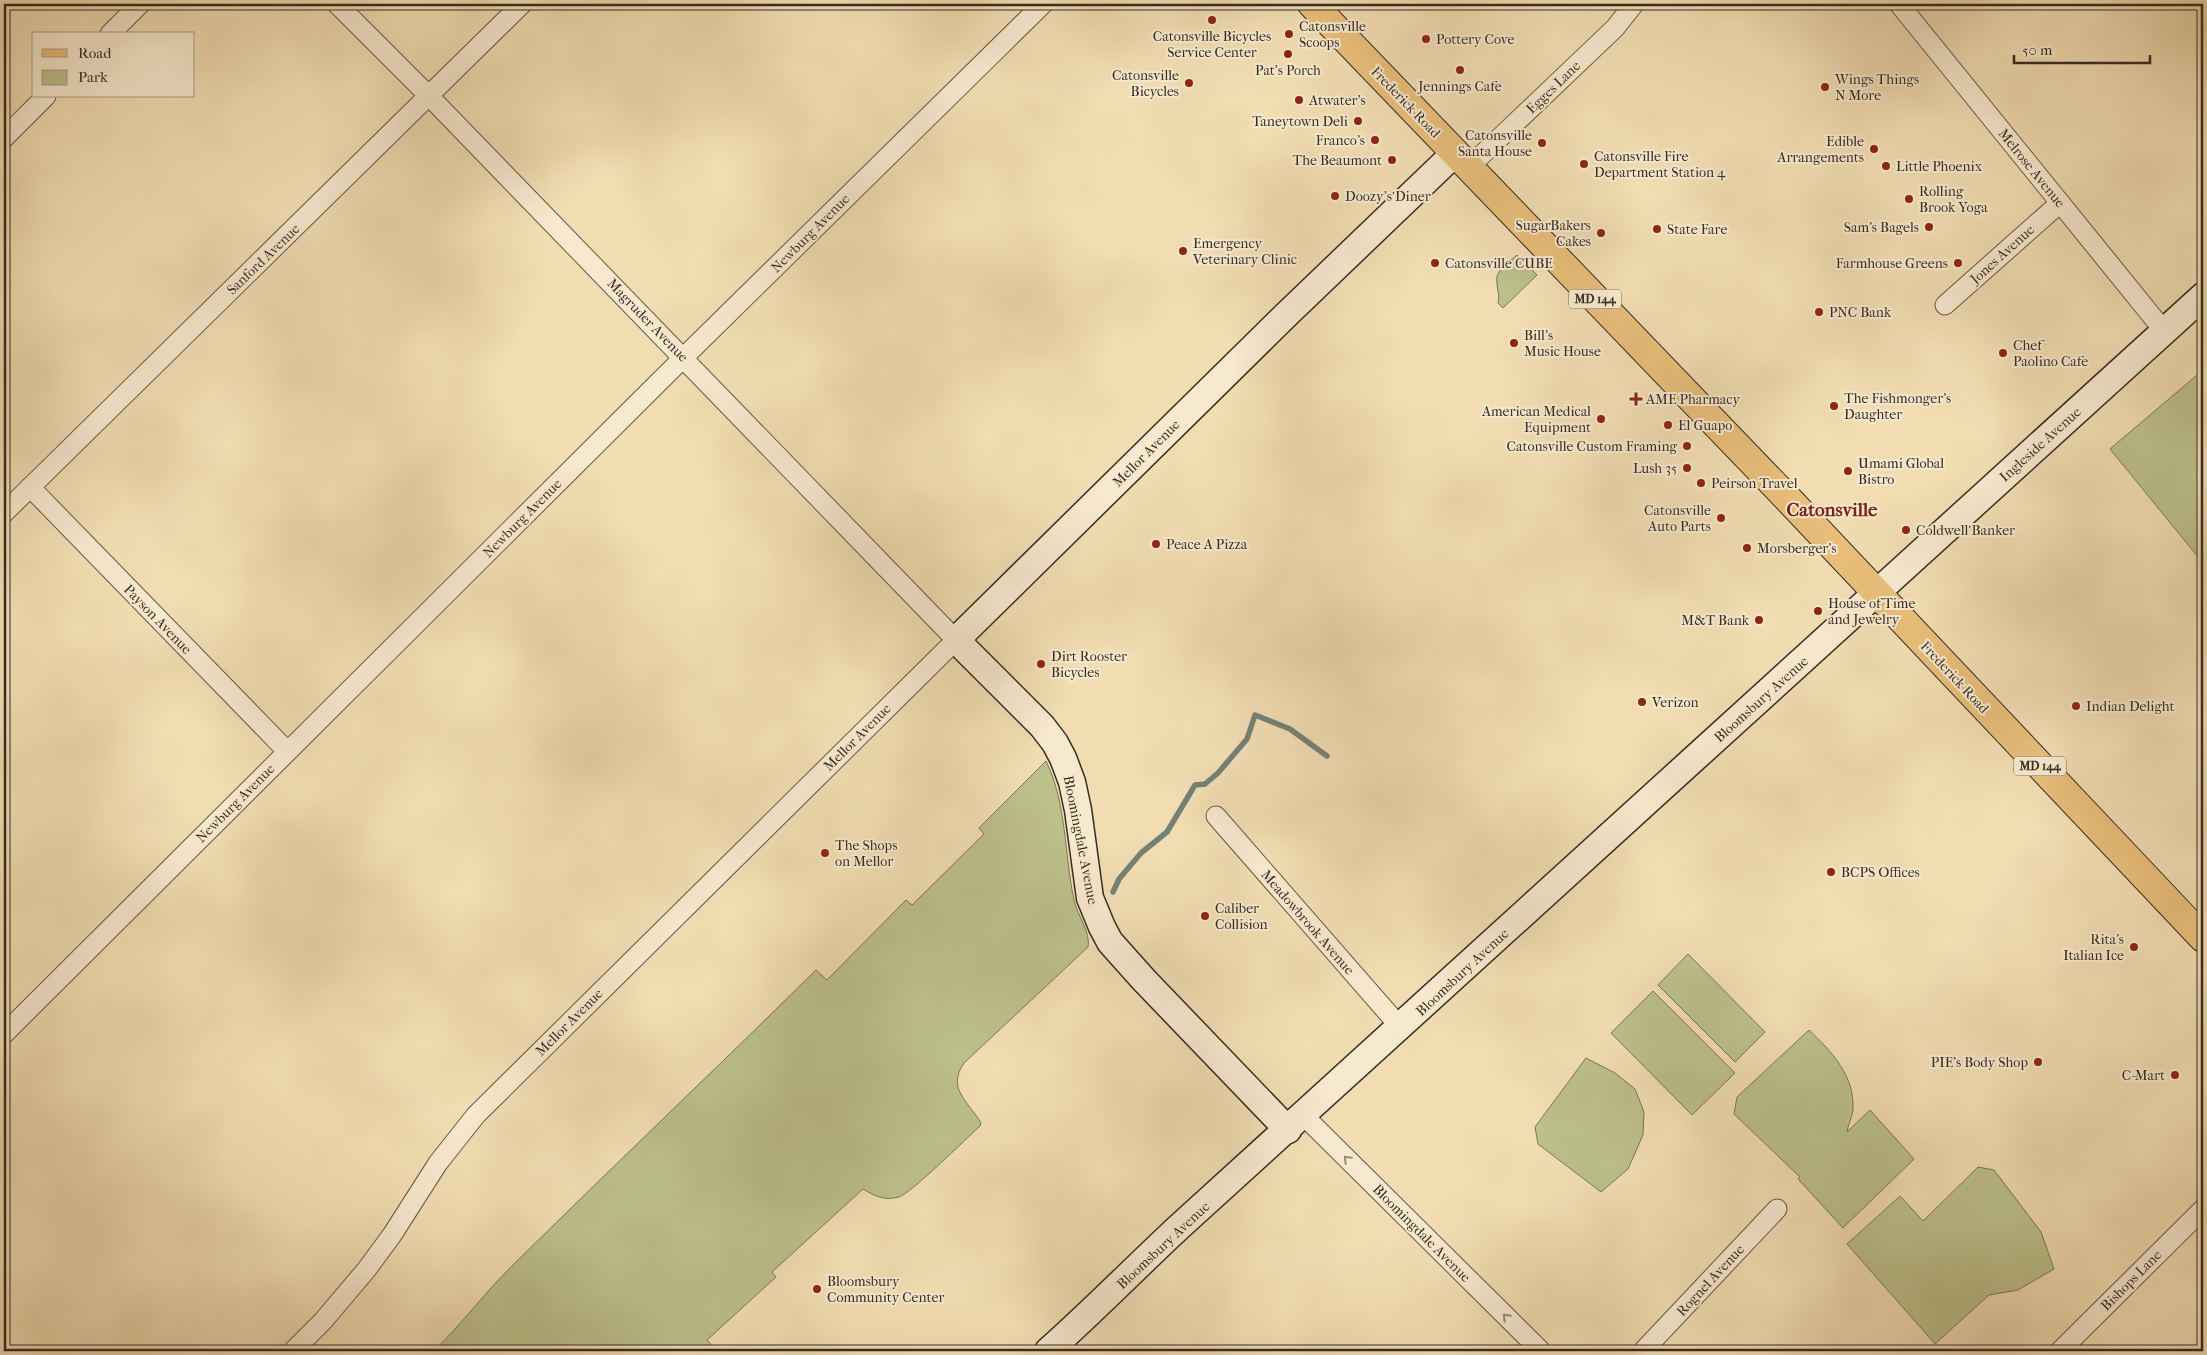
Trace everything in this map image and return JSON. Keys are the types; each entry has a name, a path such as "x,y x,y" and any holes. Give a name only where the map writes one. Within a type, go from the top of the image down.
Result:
{"main road":[{"name":"Frederick Road","path":"1312,4 1877,593 2203,938"},
{"name":"Mellor Avenue","path":"956,640 1285,316 1462,160"},
{"name":"Ingleside Avenue","path":"1877,593 2203,296"},
{"name":"Bloomsbury Avenue","path":"1048,1351 1176,1231 1877,593"},
{"name":"Bloomingdale Avenue","path":"956,640 1042,726 1064,758 1078,810 1090,898 1110,942 1150,986 1296,1122"}],"street":[{"path":"112,32 140,4"},
{"name":"Magruder Avenue","path":"337,4 684,357 956,640"},
{"name":"Sanford Avenue","path":"4,514 522,4"},
{"name":"Newburg Avenue","path":"4,1034 684,357 1043,4"},
{"name":"Egges Lane","path":"1462,160 1615,28 1634,4"},
{"name":"Melrose Avenue","path":"1900,4 2164,331"},
{"path":"4,138 44,98"},
{"name":"Jones Avenue","path":"1945,305 2060,203"},
{"name":"Payson Avenue","path":"30,487 287,751"},
{"name":"Mellor Avenue","path":"293,1351 323,1321 367,1269 392,1235 438,1163 476,1114 956,640"},
{"name":"Meadowbrook Avenue","path":"1216,816 1401,1028"},
{"name":"Bloomingdale Avenue","path":"1296,1122 1541,1351"},
{"name":"Rognel Avenue","path":"1643,1351 1777,1209"},
{"name":"Bishops Lane","path":"2060,1351 2203,1209"}],"green space":[{"path":"1517,255 1537,275 1503,308 1498,303 1497,275"},
{"path":"2203,370 2203,563 2110,449"},
{"path":"1046,761 1058,794 1074,900 1088,935 1088,947 964,1063 957,1080 958,1088 981,1123 980,1126 905,1194 899,1197 880,1197 863,1189 772,1272 776,1277 707,1340 717,1351 434,1351 513,1265 816,970 827,980 906,900 912,905 984,834 979,828"},
{"path":"1688,954 1765,1032 1735,1062 1658,985"},
{"path":"1653,991 1735,1073 1692,1115 1611,1033"},
{"path":"1809,1030 1834,1056 1850,1086 1853,1110 1847,1132 1870,1110 1914,1159 1843,1228 1798,1179 1800,1177 1734,1114 1737,1097"},
{"path":"1586,1058 1615,1073 1635,1089 1644,1112 1643,1135 1628,1169 1601,1192 1538,1144 1535,1127"},
{"path":"1978,1167 1994,1170 2041,1232 2054,1269 2018,1290 1989,1295 1935,1344 1847,1244 1900,1196 1923,1221"}],"waterway":[{"path":"1113,892 1119,879 1141,853 1167,832 1195,785 1205,784 1218,773 1247,739 1255,715 1290,729 1327,756"}],"place":[{"name":"Catonsville Bicycles Service Center","path":"1212,20"},
{"name":"Catonsville Scoops","path":"1289,34"},
{"name":"Pottery Cove","path":"1426,39"},
{"name":"Pat's Porch","path":"1288,54"},
{"name":"Jennings Cafe","path":"1460,70"},
{"name":"Catonsville Bicycles","path":"1189,83"},
{"name":"Wings Things N More","path":"1825,87"},
{"name":"Atwater's","path":"1299,100"},
{"name":"Taneytown Deli","path":"1358,121"},
{"name":"Franco's","path":"1375,140"},
{"name":"Catonsville Santa House","path":"1542,143"},
{"name":"Edible Arrangements","path":"1874,149"},
{"name":"The Beaumont","path":"1392,160"},
{"name":"Catonsville Fire Department Station 4","path":"1584,164"},
{"name":"Little Phoenix","path":"1886,166"},
{"name":"Doozy’s Diner","path":"1335,196"},
{"name":"Rolling Brook Yoga","path":"1909,199"},
{"name":"Sam's Bagels","path":"1929,227"},
{"name":"State Fare","path":"1657,229"},
{"name":"SugarBakers Cakes","path":"1601,233"},
{"name":"Emergency Veterinary Clinic","path":"1183,251"},
{"name":"Catonsville CUBE","path":"1435,263"},
{"name":"Farmhouse Greens","path":"1958,263"},
{"name":"PNC Bank","path":"1819,312"},
{"name":"Bill's Music House","path":"1514,343"},
{"name":"Chef Paolino Cafe","path":"2003,353"},
{"name":"AME Pharmacy","path":"1636,399"},
{"name":"The Fishmonger's Daughter","path":"1834,406"},
{"name":"American Medical Equipment","path":"1601,419"},
{"name":"El Guapo","path":"1668,425"},
{"name":"Catonsville Custom Framing","path":"1687,446"},
{"name":"Lush 35","path":"1687,468"},
{"name":"Umami Global Bistro","path":"1848,471"},
{"name":"Peirson Travel","path":"1701,483"},
{"name":"Catonsville Auto Parts","path":"1721,518"},
{"name":"Coldwell Banker","path":"1906,530"},
{"name":"Peace A Pizza","path":"1156,544"},
{"name":"Morsberger's","path":"1747,548"},
{"name":"House of Time and Jewelry","path":"1818,611"},
{"name":"M&T Bank","path":"1759,620"},
{"name":"Dirt Rooster Bicycles","path":"1041,664"},
{"name":"Verizon","path":"1642,702"},
{"name":"Indian Delight","path":"2076,706"},
{"name":"The Shops on Mellor","path":"825,853"},
{"name":"BCPS Offices","path":"1831,872"},
{"name":"Caliber Collision","path":"1205,916"},
{"name":"Rita's Italian Ice","path":"2134,947"},
{"name":"PIE's Body Shop","path":"2038,1062"},
{"name":"C-Mart","path":"2175,1075"},
{"name":"Bloomsbury Community Center","path":"817,1289"}],"district":[{"name":"Catonsville","path":"1832,509"}]}
